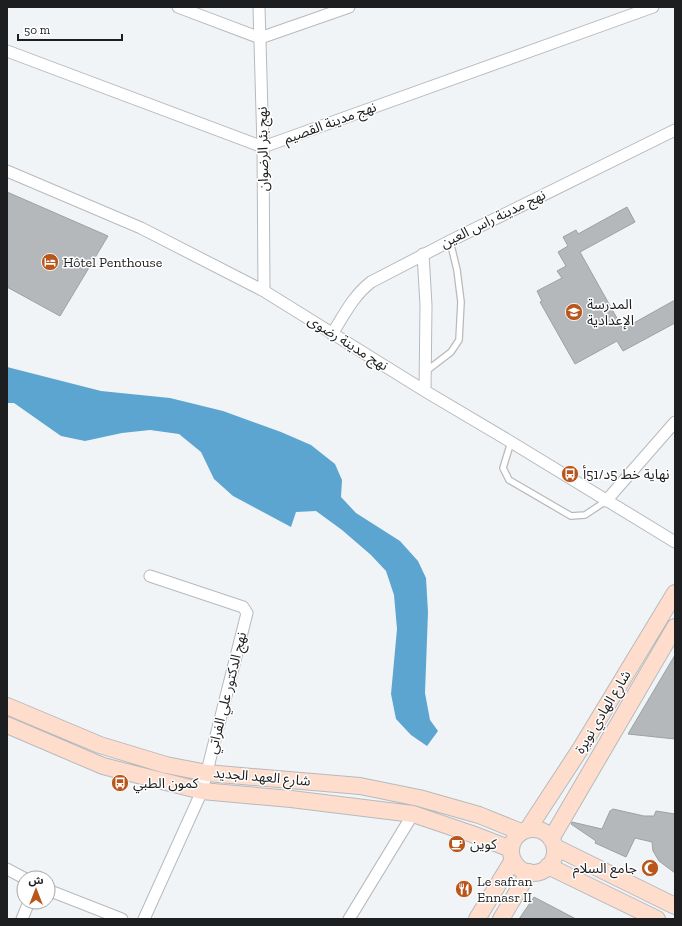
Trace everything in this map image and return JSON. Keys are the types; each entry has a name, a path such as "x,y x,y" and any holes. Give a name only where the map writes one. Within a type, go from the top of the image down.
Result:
{"main road":[{"name":"شارع الهادي نويرة","path":"553,843 592,750 675,593"},
{"name":"شارع الهادي نويرة","path":"524,830 592,750 675,627"},
{"name":"شارع العهد الجديد","path":"7,706 87,740 128,755 166,765 207,773 360,786 418,798 479,815 524,830"},
{"name":"شارع العهد الجديد","path":"7,725 103,766 202,791 291,799 413,814 472,834 512,855"},
{"path":"477,919 512,855 514,839 524,830 538,829 548,834 553,843 555,854 553,861 539,872 529,872 519,868 512,855"},
{"path":"553,843 675,906"},
{"path":"548,866 657,919"},
{"path":"502,919 529,872"}],"street":[{"path":"178,7 260,38 349,7"},
{"name":"نهج بئر الرضوان","path":"259,7 263,147 264,291"},
{"name":"نهج مدينة القصيم","path":"263,147 653,7"},
{"path":"7,51 263,147"},
{"name":"نهج مدينة راس العين","path":"332,334 353,298 371,282 423,254 675,130"},
{"name":"نهج مدينة رضوى","path":"7,171 141,228 264,291 425,391 675,542"},
{"path":"423,254 426,304 425,391"},
{"path":"606,501 675,422"},
{"name":"نهج الدكتور علي الفراتي","path":"144,919 202,791 247,613 243,607 150,576"},
{"path":"349,919 413,814"},
{"path":"7,869 16,874"},
{"path":"56,893 122,919"}],"lane":[{"path":"425,373 451,352 460,340 461,302 457,270 450,241"},
{"path":"511,442 502,468 509,480 571,516 584,515 606,501"}],"water":[{"path":"7,367 101,391 170,398 223,411 281,432 311,445 335,464 342,480 341,497 356,513 400,541 418,561 426,578 428,612 425,693 430,720 438,731 427,746 411,735 396,719 391,694 397,629 394,595 386,571 371,555 342,530 316,511 296,512 291,527 233,496 214,479 201,452 179,434 150,430 122,433 85,441 61,436 14,403 7,403"}],"building":[{"name":"Hôtel Penthouse","path":"7,192 108,236 60,316 7,287"},
{"path":"627,207 635,222 580,252 623,329 675,300 675,323 623,351 617,341 575,364 540,302 542,301 537,291 562,278 557,271 566,266 558,252 568,246 563,237 576,230 578,234"},
{"path":"675,655 675,739 628,734"},
{"path":"613,809 644,816 654,816 656,811 675,814 675,873 659,861 653,851 652,842 635,838 626,857 595,843 596,841 571,824 572,822 602,829 610,811"},
{"path":"534,897 576,919 519,919"}],"place":[{"name":"Hôtel Penthouse","path":"50,262"},
{"name":"المدرسة الإعدادية","path":"574,312"},
{"name":"نهاية خط 5د/51أ","path":"570,474"},
{"name":"كمون الطبي","path":"120,783"},
{"name":"كوين","path":"457,844"},
{"name":"جامع السلام","path":"650,868"},
{"name":"Le safran Ennasr II","path":"464,889"}]}
